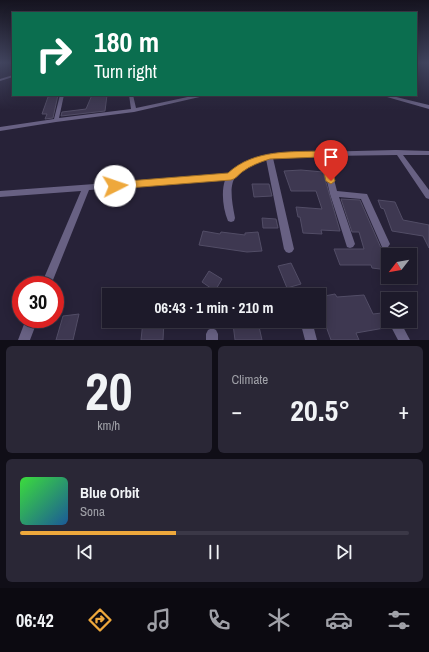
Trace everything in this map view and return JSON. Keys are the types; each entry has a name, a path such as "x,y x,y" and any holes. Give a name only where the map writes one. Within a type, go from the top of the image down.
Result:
{"street":[{"path":"56,120 62,96"},
{"path":"132,96 134,110"},
{"path":"0,129 134,110 199,96"},
{"path":"386,96 429,107"},
{"path":"231,218 228,184 231,177 238,170 249,163 270,156 370,152 429,153"},
{"path":"398,152 429,196"},
{"path":"324,154 334,194 350,244"},
{"path":"270,156 289,250"},
{"path":"0,194 231,177"},
{"path":"50,276 86,188"},
{"path":"334,194 364,196 385,244"},
{"path":"24,340 29,328"},
{"path":"308,328 311,340"},
{"path":"398,328 404,340"}],"building":[{"path":"58,96 53,118 45,119 47,114 42,114 48,97"},
{"path":"92,96 107,96 105,111 61,116 62,112 86,109"},
{"path":"301,170 323,172 340,231 321,230 322,234 303,233 300,217 298,217 296,207 322,209 316,191 291,191 284,171"},
{"path":"252,184 269,184 272,196 254,197"},
{"path":"341,199 360,200 381,248 381,269 372,268 371,265 340,265 334,249 364,249 359,232 352,232"},
{"path":"378,200 395,202 403,220 429,225 429,248 423,236 392,231 384,209 381,208"},
{"path":"262,218 276,219 278,228 263,228"},
{"path":"203,231 220,234 221,232 245,235 245,233 258,232 262,251 247,252 199,245"},
{"path":"291,263 301,284 287,288 278,266"},
{"path":"209,271 222,279 217,288 211,288 202,282"},
{"path":"335,294 337,297 364,295 373,314 381,313 381,328 384,328 356,333 359,340 331,340 326,326 326,296"},
{"path":"79,314 73,340 56,340 60,328 64,328 64,316"},
{"path":"142,328 164,328 163,340 141,340"},
{"path":"234,328 259,328 262,340 235,340"}],"route":[{"path":"115,186 231,177 238,170 249,163 270,156 324,154 331,181"}]}
